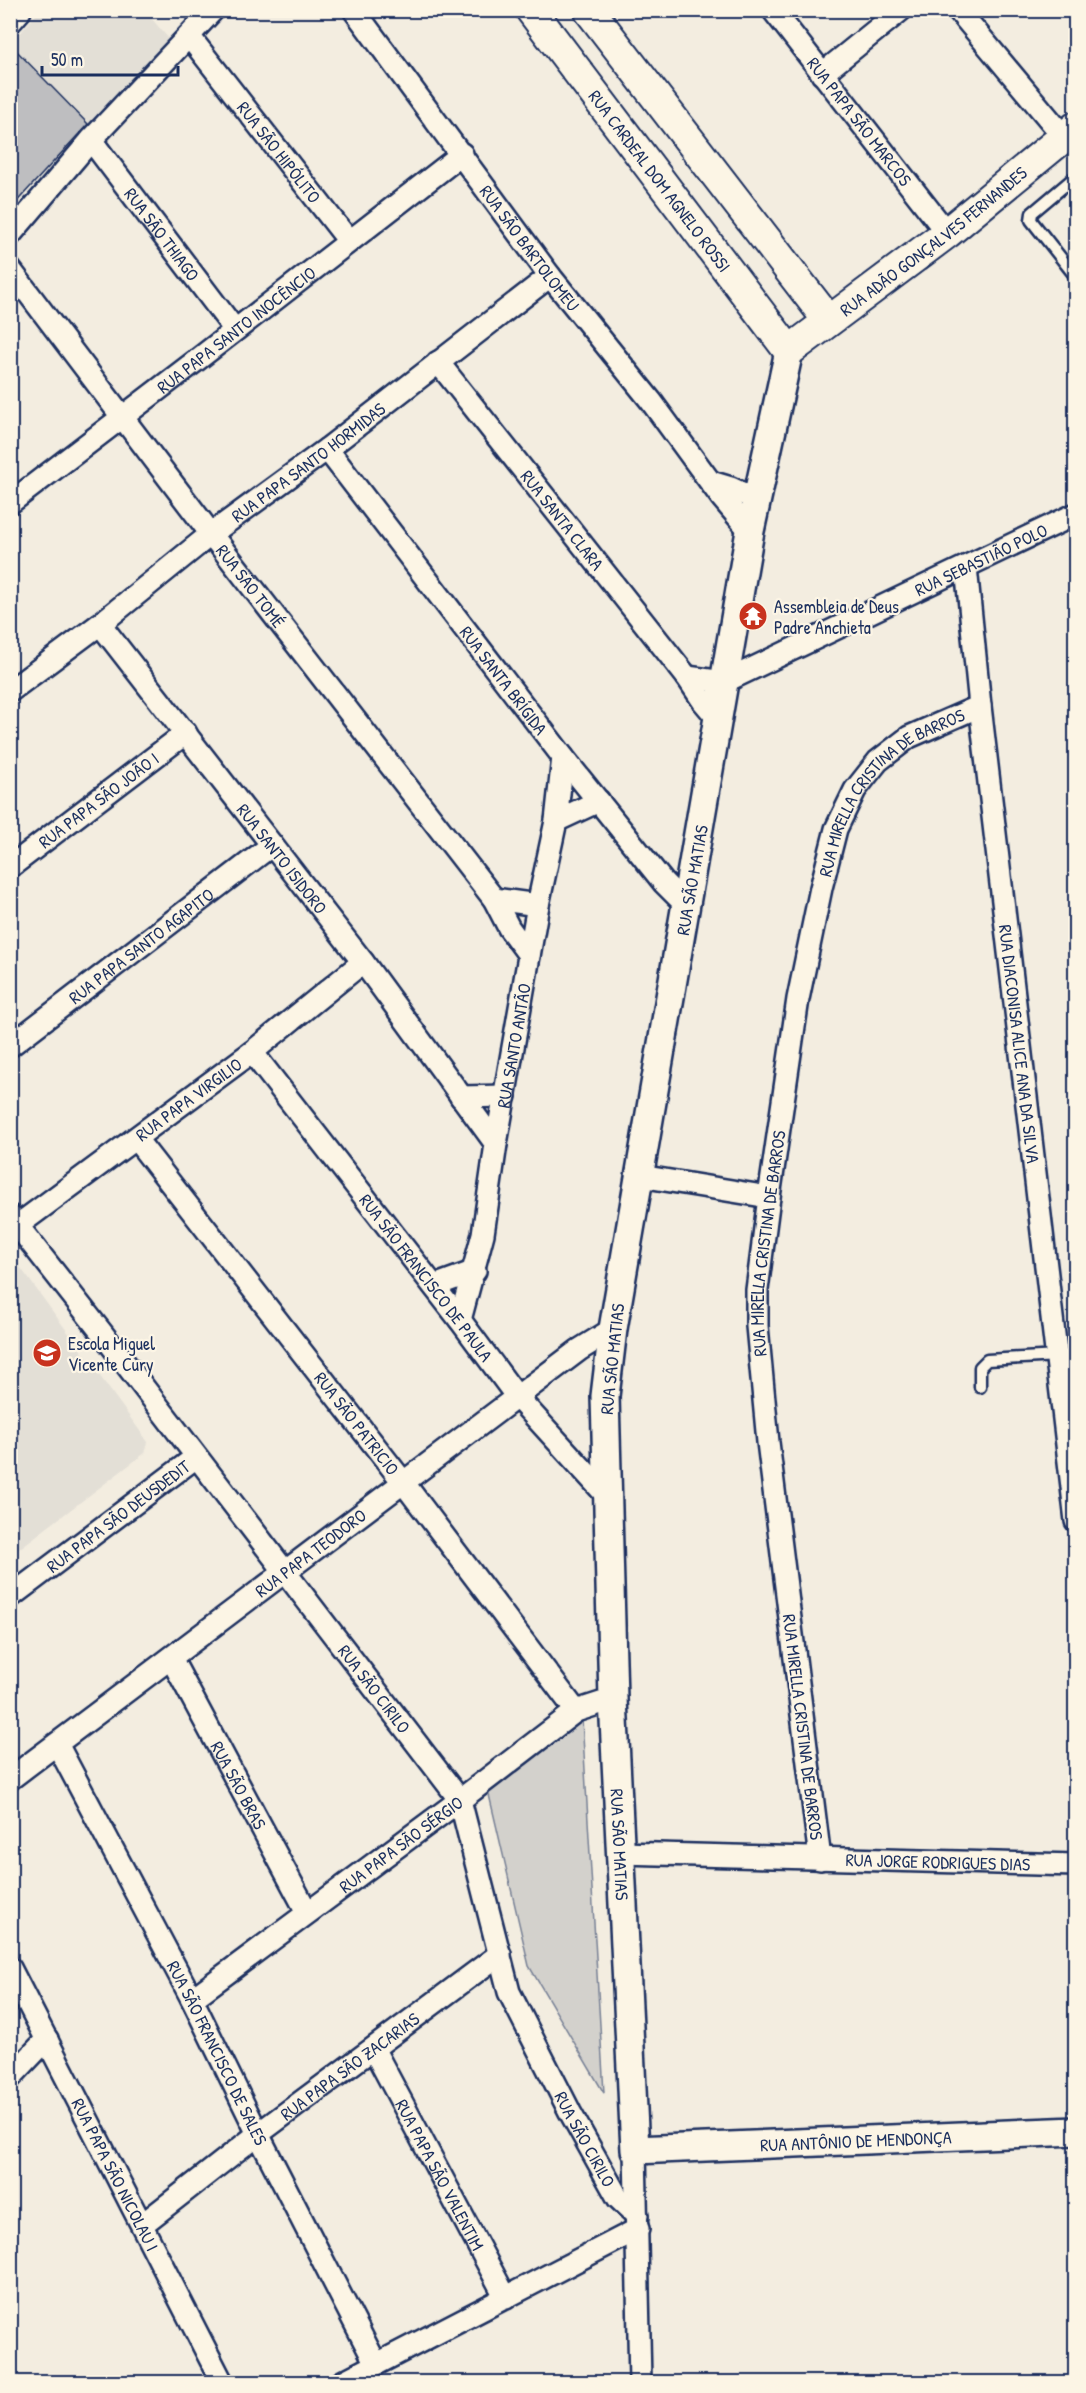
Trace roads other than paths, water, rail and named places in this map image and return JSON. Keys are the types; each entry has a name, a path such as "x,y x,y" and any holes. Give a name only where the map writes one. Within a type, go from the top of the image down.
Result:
{"main road":[{"name":"RUA CARDEAL DOM AGNELO ROSSI","path":"531,10 789,351"},
{"path":"589,10 828,320"},
{"path":"627,137 667,111"},
{"name":"RUA ADÃO GONÇALVES FERNANDES","path":"789,351 947,233 1070,136"}],"street":[{"path":"10,18 17,10"},
{"path":"10,235 91,140 213,10"},
{"name":"RUA SÃO BARTOLOMEU","path":"354,10 550,276 651,401 750,531"},
{"name":"RUA PAPA SÃO MARCOS","path":"773,10 947,233"},
{"path":"822,74 901,10"},
{"path":"958,10 1070,136"},
{"name":"RUA SÃO HIPÓLITO","path":"189,36 348,241"},
{"name":"RUA SÃO THIAGO","path":"91,140 235,330"},
{"name":"RUA PAPA SANTO INOCÊNCIO","path":"10,502 462,154"},
{"name":"RUA SÃO TOMÉ","path":"10,269 211,534 494,899 509,928 529,955"},
{"name":"RUA PAPA SANTO HORMIDAS","path":"10,691 100,624 211,534 327,449 550,276"},
{"name":"RUA SÃO MATIAS","path":"640,2382 635,2150 613,1699 605,1396 613,1329 750,531 789,351"},
{"name":"RUA SANTA CLARA","path":"438,362 687,676 702,701 719,720"},
{"name":"RUA SANTA BRÍGIDA","path":"327,449 563,757 664,883 687,906"},
{"path":"711,482 757,500"},
{"name":"RUA SEBASTIÃO POLO","path":"724,681 1076,514"},
{"name":"RUA DIACONISA ALICE ANA DA SILVA","path":"966,567 980,706 1066,1356 1076,1521"},
{"name":"RUA SANTO ISIDORO","path":"100,624 363,962 496,1144"},
{"path":"687,676 724,681"},
{"name":"RUA MIRELLA CRISTINA DE BARROS","path":"820,1859 769,1454 757,1326 757,1290 769,1197 798,999 820,888 836,829 855,790 878,761 909,737 980,706"},
{"name":"RUA PAPA SÃO JOÃO I","path":"10,867 186,733"},
{"name":"RUA SANTO ANTÃO","path":"460,1320 475,1271 483,1234 496,1144 529,955 556,821 563,757"},
{"path":"556,821 599,801"},
{"name":"RUA PAPA SANTO AGAPITO","path":"10,1046 272,845"},
{"path":"494,899 538,905"},
{"name":"RUA PAPA VIRGILIO","path":"13,1224 136,1139 252,1052 363,962"},
{"name":"RUA SÃO FRANCISCO DE PAULA","path":"252,1052 434,1286 517,1398 608,1497"},
{"path":"461,1097 505,1096"},
{"name":"RUA SÃO PATRICIO","path":"136,1139 403,1482 576,1711"},
{"path":"640,1176 769,1197"},
{"name":"RUA SÃO CIRILO","path":"13,1224 102,1333 460,1800 509,1992 570,2112 618,2198 637,2223"},
{"path":"434,1286 475,1271"},
{"name":"RUA PAPA TEODORO","path":"10,1779 579,1350 613,1329"},
{"name":"RUA PAPA SÃO DEUSDEDIT","path":"10,1597 196,1457"},
{"name":"RUA SÃO BRAS","path":"171,1658 307,1911"},
{"name":"RUA PAPA SÃO SÉRGIO","path":"192,1998 460,1800 576,1711 613,1699"},
{"name":"RUA SÃO FRANCISCO DE SALES","path":"57,1744 192,1998 258,2134 376,2364"},
{"name":"RUA JORGE RODRIGUES DIAS","path":"620,1853 1076,1865"},
{"name":"RUA PAPA SÃO ZACARIAS","path":"143,2224 258,2134 374,2050 500,1954"},
{"name":"RUA PAPA SÃO NICOLAU I","path":"10,1968 222,2382"},
{"path":"10,2078 47,2039"},
{"name":"RUA PAPA SÃO VALENTIM","path":"374,2050 506,2298"},
{"name":"RUA ANTÔNIO DE MENDONÇA","path":"635,2150 1076,2131"},
{"path":"342,2382 506,2298 637,2223"}],"lane":[{"path":"1076,176 1032,213 1031,220 1076,277"},
{"path":"980,1387 980,1367 987,1360 1066,1356"}],"place":[{"name":"Assembleia de Deus Padre Anchieta","path":"753,616"},
{"name":"Escola Miguel Vicente Cury","path":"47,1353"}]}
